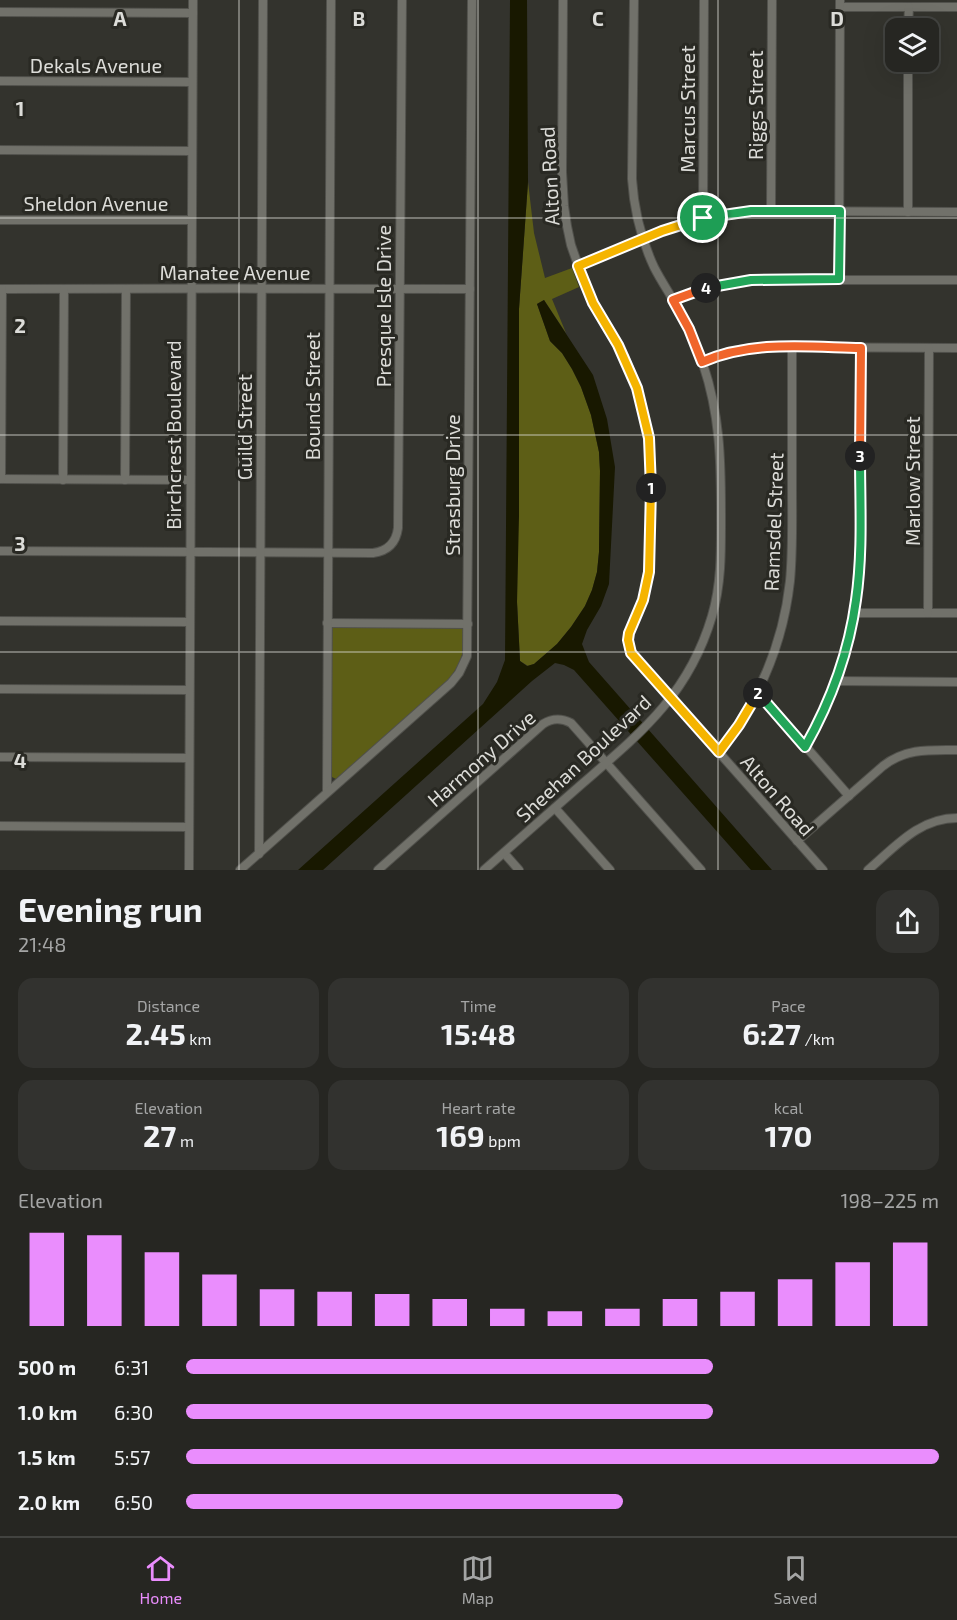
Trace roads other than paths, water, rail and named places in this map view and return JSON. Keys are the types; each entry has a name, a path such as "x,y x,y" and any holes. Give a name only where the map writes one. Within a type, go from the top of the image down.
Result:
{"street":[{"name":"Birchcrest Boulevard","path":"189,870 193,0"},
{"name":"Guild Street","path":"259,854 263,0"},
{"name":"Bounds Street","path":"327,791 332,0"},
{"name":"Presque Isle Drive","path":"0,551 328,553 380,552 391,546 397,535 402,0"},
{"name":"Strasburg Drive","path":"240,870 451,683 467,656 472,0"},
{"name":"Alton Road","path":"563,0 562,186 567,226 578,266 593,303 618,345 630,371 639,395 649,438 650,562 643,600 629,633 631,653 823,870"},
{"name":"Sheehan Boulevard","path":"484,870 647,726 671,698 692,664 706,632 716,598 721,564 720,446 714,405 702,362 689,329 655,270 635,209 632,179 634,0"},
{"name":"Marcus Street","path":"703,218 704,0"},
{"name":"Riggs Street","path":"771,211 772,0"},
{"path":"839,279 840,3 957,7"},
{"path":"908,18 909,7"},
{"path":"0,12 193,13"},
{"path":"908,72 908,212"},
{"name":"Dekals Avenue","path":"0,81 192,82"},
{"path":"0,150 192,151"},
{"path":"578,266 675,226 737,212 957,212"},
{"name":"Sheldon Avenue","path":"0,219 191,220"},
{"path":"673,300 707,287 762,279 957,280"},
{"path":"1,289 1,479 190,480"},
{"name":"Manatee Avenue","path":"1,289 470,289"},
{"path":"63,480 64,289"},
{"path":"125,480 126,289"},
{"name":"Ramsdel Street","path":"719,752 739,725 758,692 769,667 785,613 792,549 792,347"},
{"path":"805,747 836,681 854,613 860,559 861,348"},
{"name":"Marlow Street","path":"928,613 929,348"},
{"path":"702,362 721,354 743,349 957,348"},
{"path":"854,613 957,613"},
{"path":"0,621 189,622"},
{"path":"327,623 468,624"},
{"path":"836,681 957,682"},
{"path":"0,689 189,690"},
{"path":"758,692 849,796"},
{"name":"Harmony Drive","path":"378,870 543,724 551,720 565,720 571,723 701,870"},
{"path":"797,842 883,766 901,755 921,750 957,750"},
{"path":"0,758 189,758"},
{"path":"555,808 610,870"},
{"path":"868,870 920,826 940,819 957,818"},
{"path":"0,826 189,826"},
{"path":"504,853 519,870"}]}
